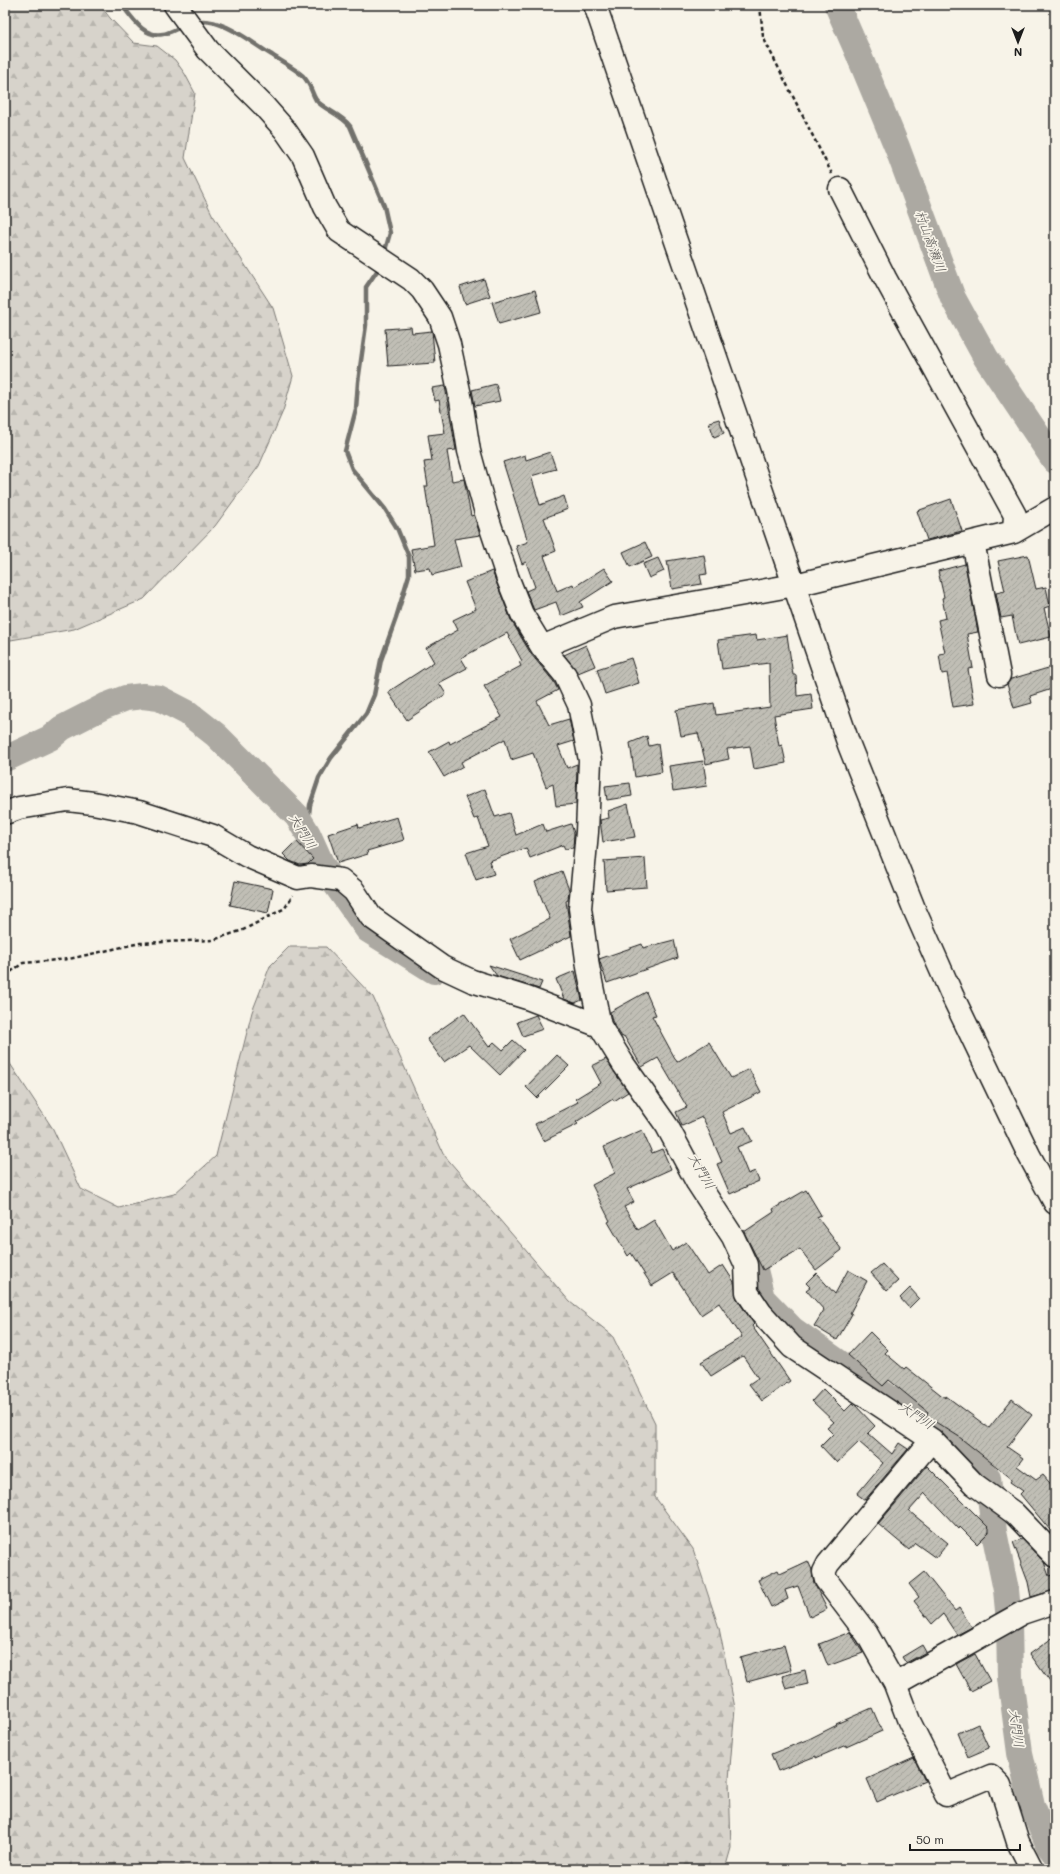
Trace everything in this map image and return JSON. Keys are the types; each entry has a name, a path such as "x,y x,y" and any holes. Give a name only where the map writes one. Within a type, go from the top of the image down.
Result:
{"street":[{"path":"595,5 849,745 915,911 952,995 990,1075 1055,1203"},
{"path":"184,18 208,50 263,105 285,130 304,156 325,207 339,231 411,279 422,290 440,317 449,344 462,400 469,450 486,513 508,579 522,614 542,647 565,675 579,705 590,760 587,832 580,908 588,966 600,1026 624,1065 666,1126 697,1182 733,1238 746,1265 747,1292 760,1313 792,1347 932,1440 974,1484 1005,1506 1055,1556"},
{"path":"840,189 885,278 1015,515 1018,530"},
{"path":"542,647 614,617 795,585 1018,530 1055,508"},
{"path":"973,542 999,675"},
{"path":"5,813 19,808 68,800 139,812 213,836 247,856 305,877 341,880 354,891 371,917 442,966 472,981 527,998 600,1026"},
{"path":"932,1440 828,1564 824,1572 826,1580 867,1634 895,1684 909,1721 946,1795 991,1776 1000,1785 1018,1842 1032,1869"},
{"path":"895,1684 995,1626 1022,1613 1055,1602"}],"path":[{"path":"760,5 763,37 840,189"},
{"path":"5,976 23,963 69,959 140,943 213,940 243,930 285,908 305,877"}],"green space":[{"path":"5,5 100,5 110,18 134,43 157,46 175,60 185,74 195,93 185,158 212,214 273,308 293,376 283,411 259,466 215,526 144,599 74,629 5,641"},
{"path":"289,947 326,947 373,997 444,1155 570,1302 612,1335 655,1423 655,1497 693,1549 719,1628 735,1708 729,1779 731,1848 725,1869 5,1869 5,1056 53,1129 81,1189 119,1208 174,1194 216,1156 252,1012 270,966"}],"building":[{"path":"484,279 490,296 465,304 460,287"},
{"path":"535,290 541,312 499,324 492,302"},
{"path":"411,327 412,333 432,331 435,363 388,366 385,329"},
{"path":"496,384 500,401 475,406 472,390"},
{"path":"445,386 456,450 447,451 452,481 464,479 471,516 474,515 480,535 454,539 461,567 432,575 430,568 415,570 411,549 434,545 425,486 428,486 424,462 432,461 428,435 445,433 439,400 435,401 432,388"},
{"path":"719,419 724,433 714,437 709,422"},
{"path":"550,452 556,469 531,476 540,505 564,496 568,509 544,518 556,551 544,556 557,591 573,584 574,587 604,568 613,581 580,602 583,607 561,616 556,602 534,610 526,591 535,587 526,562 522,564 516,546 528,542 503,462 525,455 526,460"},
{"path":"951,499 962,531 927,540 917,511"},
{"path":"645,542 652,557 630,567 623,552"},
{"path":"704,555 707,574 700,575 702,584 672,589 667,561"},
{"path":"1028,555 1036,589 1046,587 1050,606 1044,608 1051,637 1018,645 1012,616 1001,618 996,593 1005,591 998,561"},
{"path":"658,558 664,571 649,578 643,564"},
{"path":"965,564 978,632 967,634 973,668 968,669 974,704 953,707 947,673 942,674 939,654 945,653 938,620 946,618 942,598 944,597 938,571"},
{"path":"492,571 511,620 531,654 554,682 558,690 537,701 549,725 569,719 574,741 558,746 567,768 577,764 576,804 556,806 553,784 546,787 533,753 511,760 505,739 461,762 463,766 444,777 429,752 449,741 450,744 502,717 484,686 521,666 519,662 522,661 507,633 461,658 467,668 439,683 446,694 407,720 388,692 434,662 426,648 458,630 453,620 476,609 465,582"},
{"path":"756,635 757,640 787,635 793,675 796,675 797,696 811,694 813,709 774,715 779,746 782,745 786,763 754,769 750,746 727,749 729,759 706,764 698,733 681,736 676,710 714,703 716,715 770,707 769,663 722,669 718,640"},
{"path":"586,645 595,666 578,673 564,655"},
{"path":"631,658 639,683 605,694 597,669"},
{"path":"1055,666 1055,688 1030,696 1032,703 1014,708 1007,684 1011,679"},
{"path":"647,736 649,746 658,744 662,772 635,777 630,743"},
{"path":"703,761 707,786 673,791 669,766"},
{"path":"630,783 632,796 607,800 605,786"},
{"path":"485,789 495,817 509,813 516,835 543,824 546,832 571,824 574,833 573,848 565,849 563,845 530,858 526,848 489,861 494,874 476,880 466,853 488,846 478,818 474,819 465,797"},
{"path":"628,804 635,837 603,842 600,820 609,818 608,811"},
{"path":"397,817 404,840 367,851 368,854 338,863 328,834 358,824 359,828"},
{"path":"296,841 313,859 308,864 300,865 290,861 283,854"},
{"path":"645,858 647,887 606,890 604,861"},
{"path":"562,871 569,890 568,900 566,901 571,936 520,960 510,939 550,919 535,882"},
{"path":"235,881 273,889 268,913 230,905"},
{"path":"674,940 678,958 607,983 599,959 642,944 643,948"},
{"path":"489,965 542,982 539,989 497,976"},
{"path":"575,971 582,1000 575,1003 564,999 556,979"},
{"path":"646,992 656,1015 652,1016 677,1062 709,1042 731,1078 749,1069 761,1092 722,1112 731,1133 745,1127 752,1141 737,1147 748,1174 755,1171 759,1181 730,1194 717,1164 722,1162 702,1117 682,1126 676,1112 687,1107 658,1058 642,1067 624,1036 622,1037 612,1021 610,1012"},
{"path":"464,1013 489,1047 494,1042 503,1050 513,1040 524,1050 500,1075 469,1045 444,1062 427,1039"},
{"path":"536,1015 543,1029 523,1036 517,1022"},
{"path":"557,1055 569,1066 537,1098 526,1087"},
{"path":"606,1059 628,1092 614,1101 613,1099 576,1122 578,1124 544,1141 535,1124 578,1102 575,1099 601,1083 592,1066"},
{"path":"642,1130 652,1153 662,1149 671,1169 627,1189 634,1202 624,1207 638,1230 654,1220 672,1251 686,1242 708,1275 723,1265 734,1282 737,1299 754,1324 752,1326 790,1381 762,1401 749,1384 758,1378 743,1356 711,1376 701,1362 742,1337 719,1303 701,1315 673,1273 652,1286 631,1253 628,1256 608,1222 610,1221 592,1185 615,1173 604,1147"},
{"path":"806,1190 821,1215 817,1217 842,1250 816,1270 800,1249 763,1270 744,1232 774,1212 773,1209"},
{"path":"882,1264 898,1281 887,1291 871,1273"},
{"path":"848,1270 867,1281 850,1313 852,1314 837,1340 814,1326 824,1310 806,1290 810,1287 806,1283 816,1273 835,1294"},
{"path":"910,1288 919,1298 909,1308 900,1298"},
{"path":"870,1332 888,1350 885,1353 904,1369 906,1367 945,1398 946,1396 989,1428 1012,1399 1032,1415 1007,1447 1023,1458 1017,1466 1036,1480 1043,1475 1055,1489 1055,1536 1020,1494 1023,1491 1010,1482 1012,1479 958,1436 926,1416 928,1412 889,1380 883,1386 848,1355"},
{"path":"823,1389 845,1411 853,1403 875,1426 868,1433 892,1454 899,1443 908,1449 865,1500 857,1494 883,1463 859,1442 837,1463 821,1446 833,1434 827,1428 834,1422 812,1401"},
{"path":"927,1466 989,1528 989,1532 977,1544 960,1527 959,1529 925,1493 909,1511 948,1543 936,1558 915,1543 909,1550 878,1524"},
{"path":"1022,1539 1044,1562 1049,1576 1055,1574 1055,1590 1031,1597 1028,1582 1013,1542"},
{"path":"808,1561 812,1570 814,1583 827,1609 810,1617 798,1586 785,1590 788,1599 771,1607 758,1580 778,1570 780,1574"},
{"path":"924,1572 955,1611 959,1608 972,1627 957,1635 943,1614 932,1624 914,1601 919,1597 909,1584"},
{"path":"850,1632 863,1653 828,1666 819,1644"},
{"path":"1055,1636 1055,1689 1030,1654"},
{"path":"784,1645 791,1670 747,1682 740,1657"},
{"path":"922,1645 926,1652 906,1663 902,1657"},
{"path":"975,1654 990,1681 971,1691 956,1664"},
{"path":"805,1670 808,1684 786,1689 782,1676"},
{"path":"872,1708 882,1731 846,1747 846,1745 816,1758 816,1756 778,1771 771,1754 809,1739 837,1725 836,1724"},
{"path":"978,1724 989,1748 968,1757 958,1733"},
{"path":"914,1758 925,1781 877,1802 867,1779"}],"waterway":[{"path":"122,5 139,26 150,33 168,33 184,26"},
{"name":"村山高瀬川","path":"837,5 897,147 953,298 986,358 1055,461"},
{"path":"195,22 204,21 225,26 245,37 292,68 306,79 316,100 342,118 350,126 384,206 390,233 386,247"},
{"path":"307,832 310,805 319,778 331,758 366,714 374,695 381,660 409,575 409,557 397,528 385,509 352,469 345,451 356,409 358,382 366,325 366,287 377,271"},
{"name":"大門川","path":"5,759 50,738 62,728 105,706 126,698 143,696 159,698 188,713 216,735 297,816 308,834 322,865 368,930 434,971"},
{"name":"大門川","path":"744,1243 752,1258 762,1298 792,1329 888,1397 951,1438 988,1478 994,1532 1006,1590 1009,1621 1010,1678 1020,1753 1032,1805 1049,1846 1055,1854"}]}
